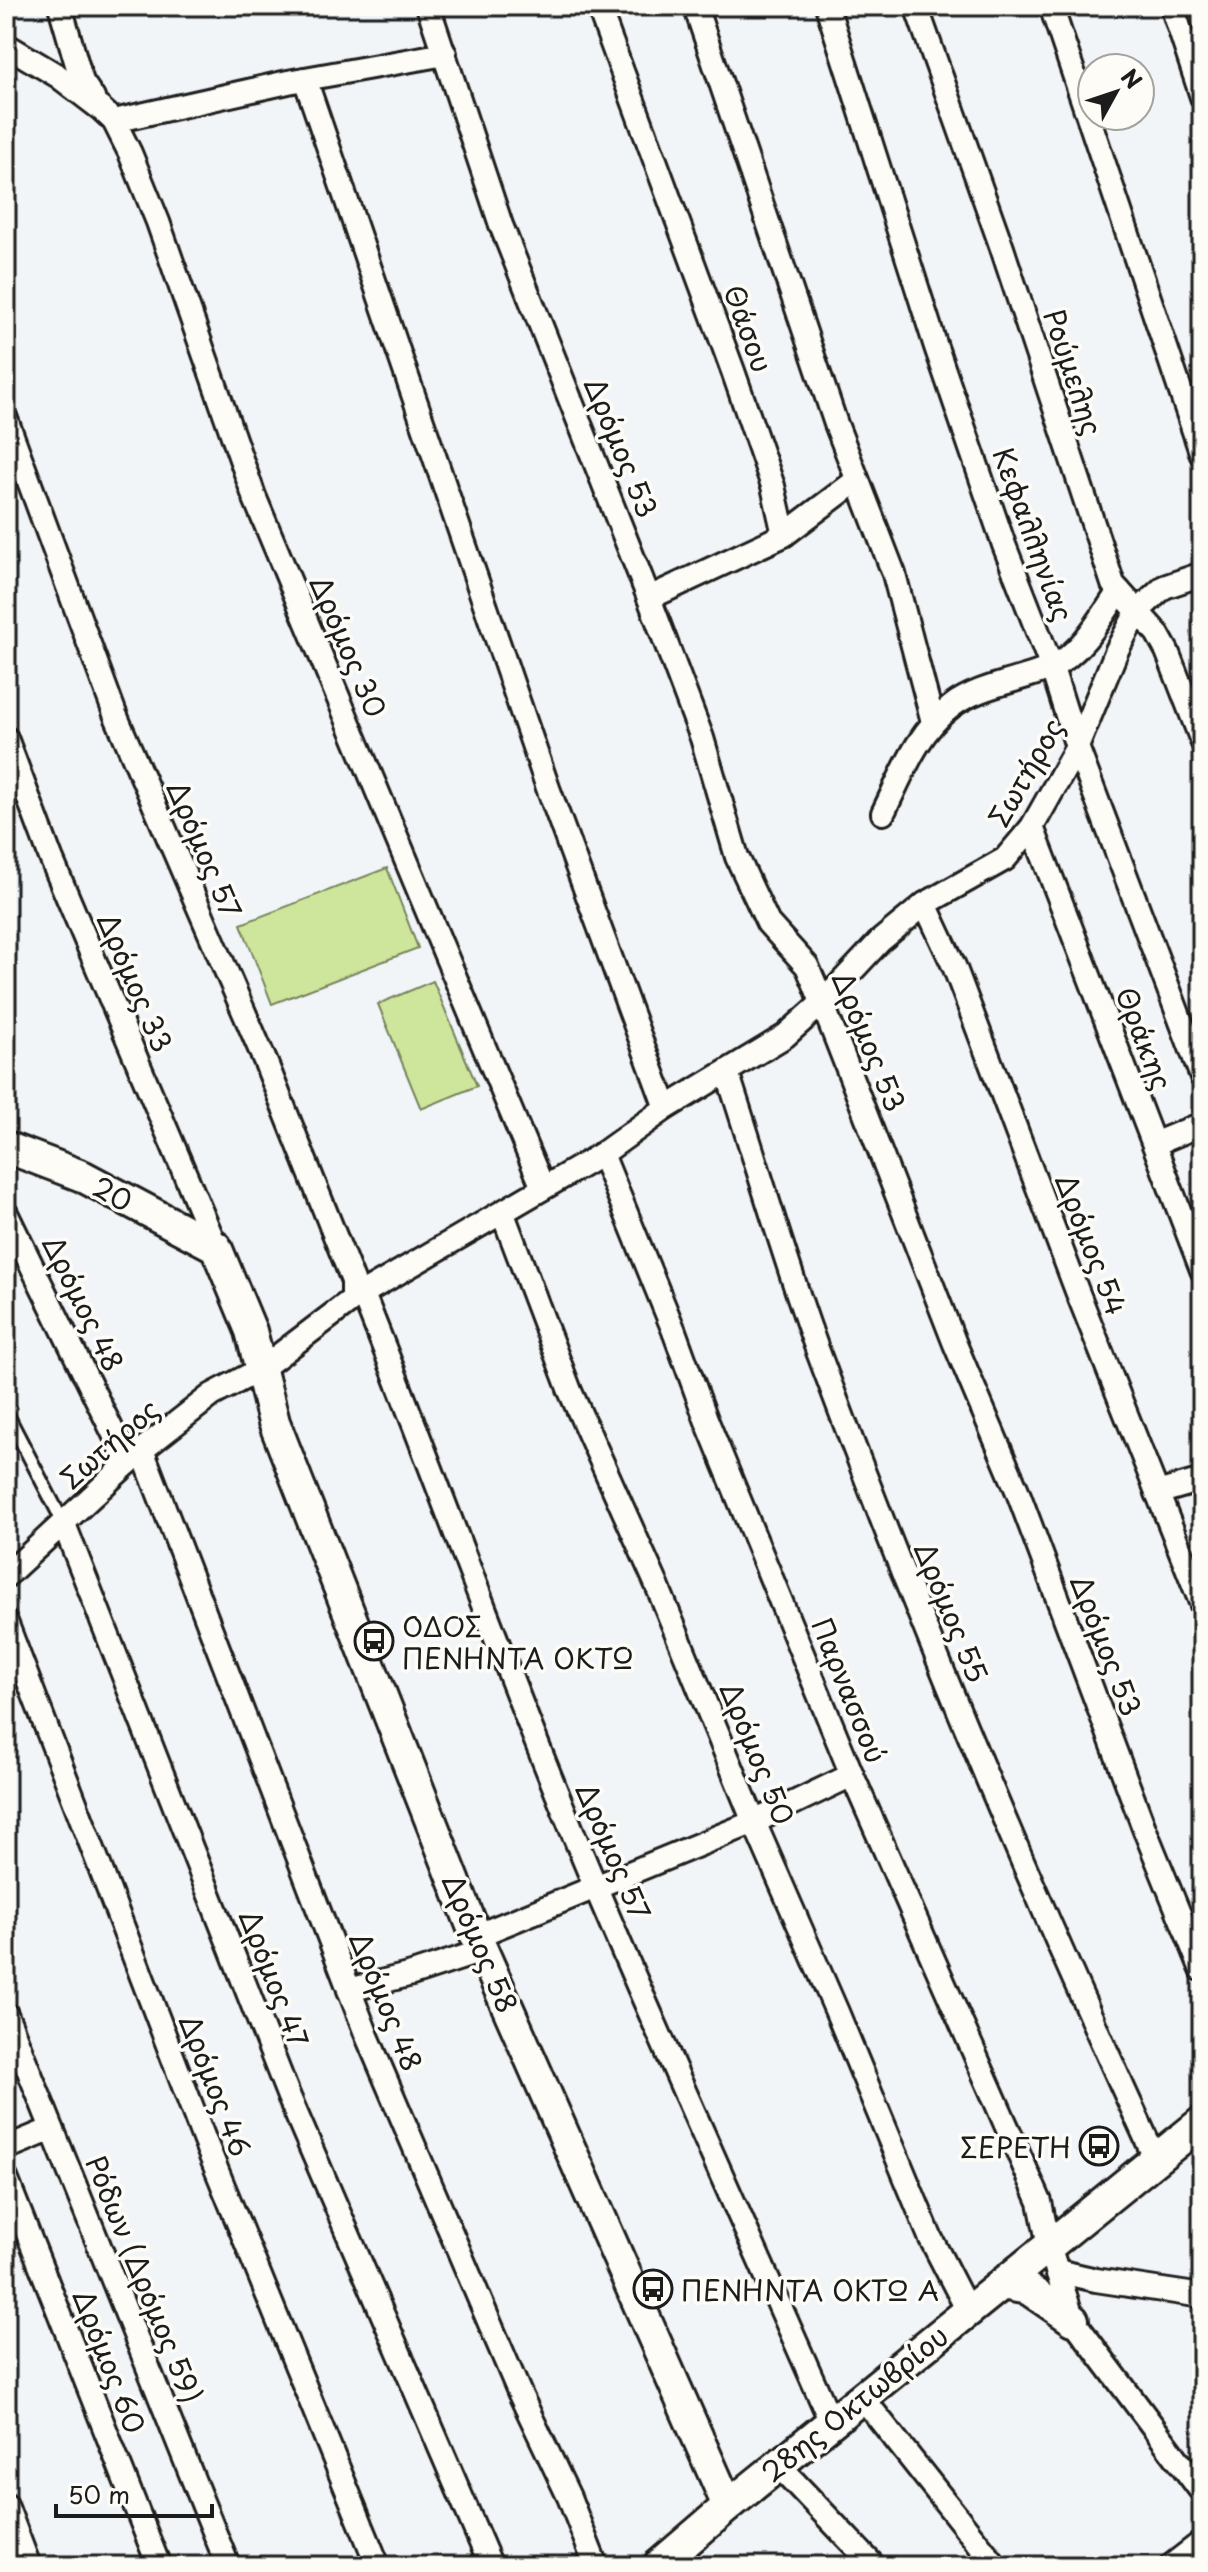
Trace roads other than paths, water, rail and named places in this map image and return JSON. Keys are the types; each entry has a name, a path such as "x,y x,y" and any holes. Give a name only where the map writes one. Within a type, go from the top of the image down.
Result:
{"street":[{"name":"Δρόμος 30","path":"60,6 82,82 108,115 130,153 158,222 254,496 543,1188"},
{"name":"Θάσου","path":"598,6 733,371 773,486 784,535"},
{"path":"695,6 774,245 857,480 894,574 933,722"},
{"name":"Κεφαλληνίας","path":"827,6 936,347 1004,545 1202,1077"},
{"name":"Ρούμελης","path":"916,6 1002,248 1113,584 1157,633 1202,741"},
{"path":"1051,6 1202,455"},
{"path":"1172,6 1202,97"},
{"name":"Δρόμος 53","path":"432,7 501,225 702,738 737,857 768,923 807,966 955,1344 1017,1490 1144,1828 1202,1970"},
{"path":"6,45 58,76 108,115 445,54"},
{"path":"305,79 548,788 666,1108"},
{"name":"Δρόμος 57","path":"6,419 115,714 266,1063 358,1297 434,1471 501,1656 596,1889 831,2422"},
{"path":"649,598 784,535 857,480"},
{"name":"Σωτήρος","path":"6,1576 135,1457 212,1395 261,1369 358,1297 602,1154 666,1108 785,1036 822,1003 880,941 925,904 998,864 1019,845 1032,827 1077,747 1117,650 1137,612 1164,587 1202,574"},
{"path":"883,813 922,736 933,722 954,704 1012,680 1052,668 1076,649 1119,591"},
{"name":"Δρόμος 33","path":"6,738 51,858 216,1247"},
{"name":"Θράκης","path":"1032,827 1202,1270"},
{"name":"Δρόμος 54","path":"925,904 954,966 1202,1605"},
{"name":"Δρόμος 55","path":"727,1072 816,1346 923,1624 1071,1977 1156,2160"},
{"path":"1154,1144 1202,1124"},
{"name":"20","path":"6,1147 82,1176 216,1247"},
{"name":"Παρνασσού","path":"602,1154 706,1419 852,1775 1040,2202 1053,2258 1073,2320 1202,2492"},
{"name":"Δρόμος 48","path":"6,1213 135,1457 349,1990 596,2566"},
{"name":"Δρόμος 50","path":"503,1214 570,1391 656,1583 930,2237 968,2311"},
{"name":"Δρόμος 58","path":"216,1247 251,1331 274,1422 479,1944 728,2506"},
{"path":"1157,1493 1202,1480"},
{"name":"Δρόμος 47","path":"64,1524 289,2097 491,2566"},
{"name":"Δρόμος 46","path":"6,1622 204,2139 378,2566"},
{"path":"349,1990 412,1974 596,1889 754,1822 852,1775"},
{"name":"Ρόδων (Δρόμος 59)","path":"6,2014 228,2566"},
{"name":"28ης Οκτωβρίου","path":"666,2564 728,2506 1002,2284 1053,2258 1156,2160 1202,2122"},
{"path":"6,2148 52,2129"},
{"name":"Δρόμος 60","path":"6,2178 159,2566"},
{"path":"1053,2258 1096,2280 1202,2296"},
{"path":"1002,2284 1028,2289 1073,2320"},
{"path":"862,2397 996,2566"},
{"path":"778,2465 874,2566"},
{"path":"6,2505 20,2562"},
{"path":"1171,2566 1202,2542"}],"lane":[{"name":"Δρόμος 47","path":"6,1412 64,1524"}],"place":[{"name":"ΟΔΟΣ ΠΕΝΗΝΤΑ ΟΚΤΩ","path":"374,1641"},
{"name":"ΣΕΡΕΤΗ","path":"1099,2146"},
{"name":"ΠΕΝΗΝΤΑ ΟΚΤΩ Α","path":"653,2289"}]}
